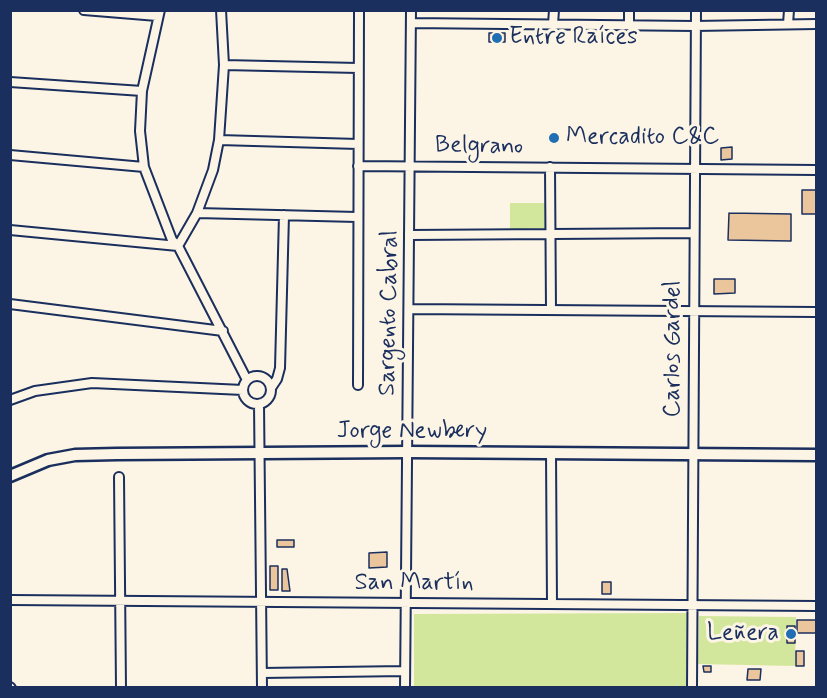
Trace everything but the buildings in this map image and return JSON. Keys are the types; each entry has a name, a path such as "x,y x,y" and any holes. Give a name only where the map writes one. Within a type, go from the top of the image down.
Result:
{"main road":[{"name":"Jorge Newbery","path":"10,476 48,460 75,455 408,452 816,455"}],"street":[{"path":"84,10 158,13 142,90 141,131 144,167 172,240 178,246 247,380 243,390 249,402 259,404 267,399 277,380 280,368 284,215"},
{"path":"178,246 197,213 213,170 219,140 224,65 220,10"},
{"path":"358,10 358,385"},
{"name":"Sargento Cabral","path":"405,687 411,10"},
{"path":"554,10 554,24"},
{"path":"629,10 629,25"},
{"name":"Carlos Gardel","path":"692,687 696,10"},
{"path":"788,24 789,10"},
{"path":"411,23 695,26 816,24"},
{"path":"224,65 358,68"},
{"path":"10,82 142,90"},
{"path":"219,140 358,144"},
{"path":"10,154 144,167"},
{"name":"Belgrano","path":"358,165 816,170"},
{"path":"550,167 551,310"},
{"path":"197,213 357,217"},
{"path":"10,230 178,246"},
{"path":"410,235 694,233"},
{"path":"10,304 223,331"},
{"path":"409,309 816,312"},
{"path":"247,380 260,377 268,382 271,388"},
{"path":"10,400 35,391 92,383 243,390"},
{"path":"259,404 262,687"},
{"path":"551,454 552,604"},
{"path":"119,477 120,687"},
{"name":"San Martín","path":"10,600 816,606"},
{"path":"262,673 405,671"}],"green space":[{"path":"510,203 548,203 549,228 510,229"},
{"path":"687,613 686,687 414,687 414,614"},
{"path":"699,616 796,617 795,666 698,664"}],"place":[{"name":"Entre Raíces","path":"497,38"},
{"name":"Mercadito C&C","path":"554,138"},
{"name":"Leñera","path":"791,634"}]}
